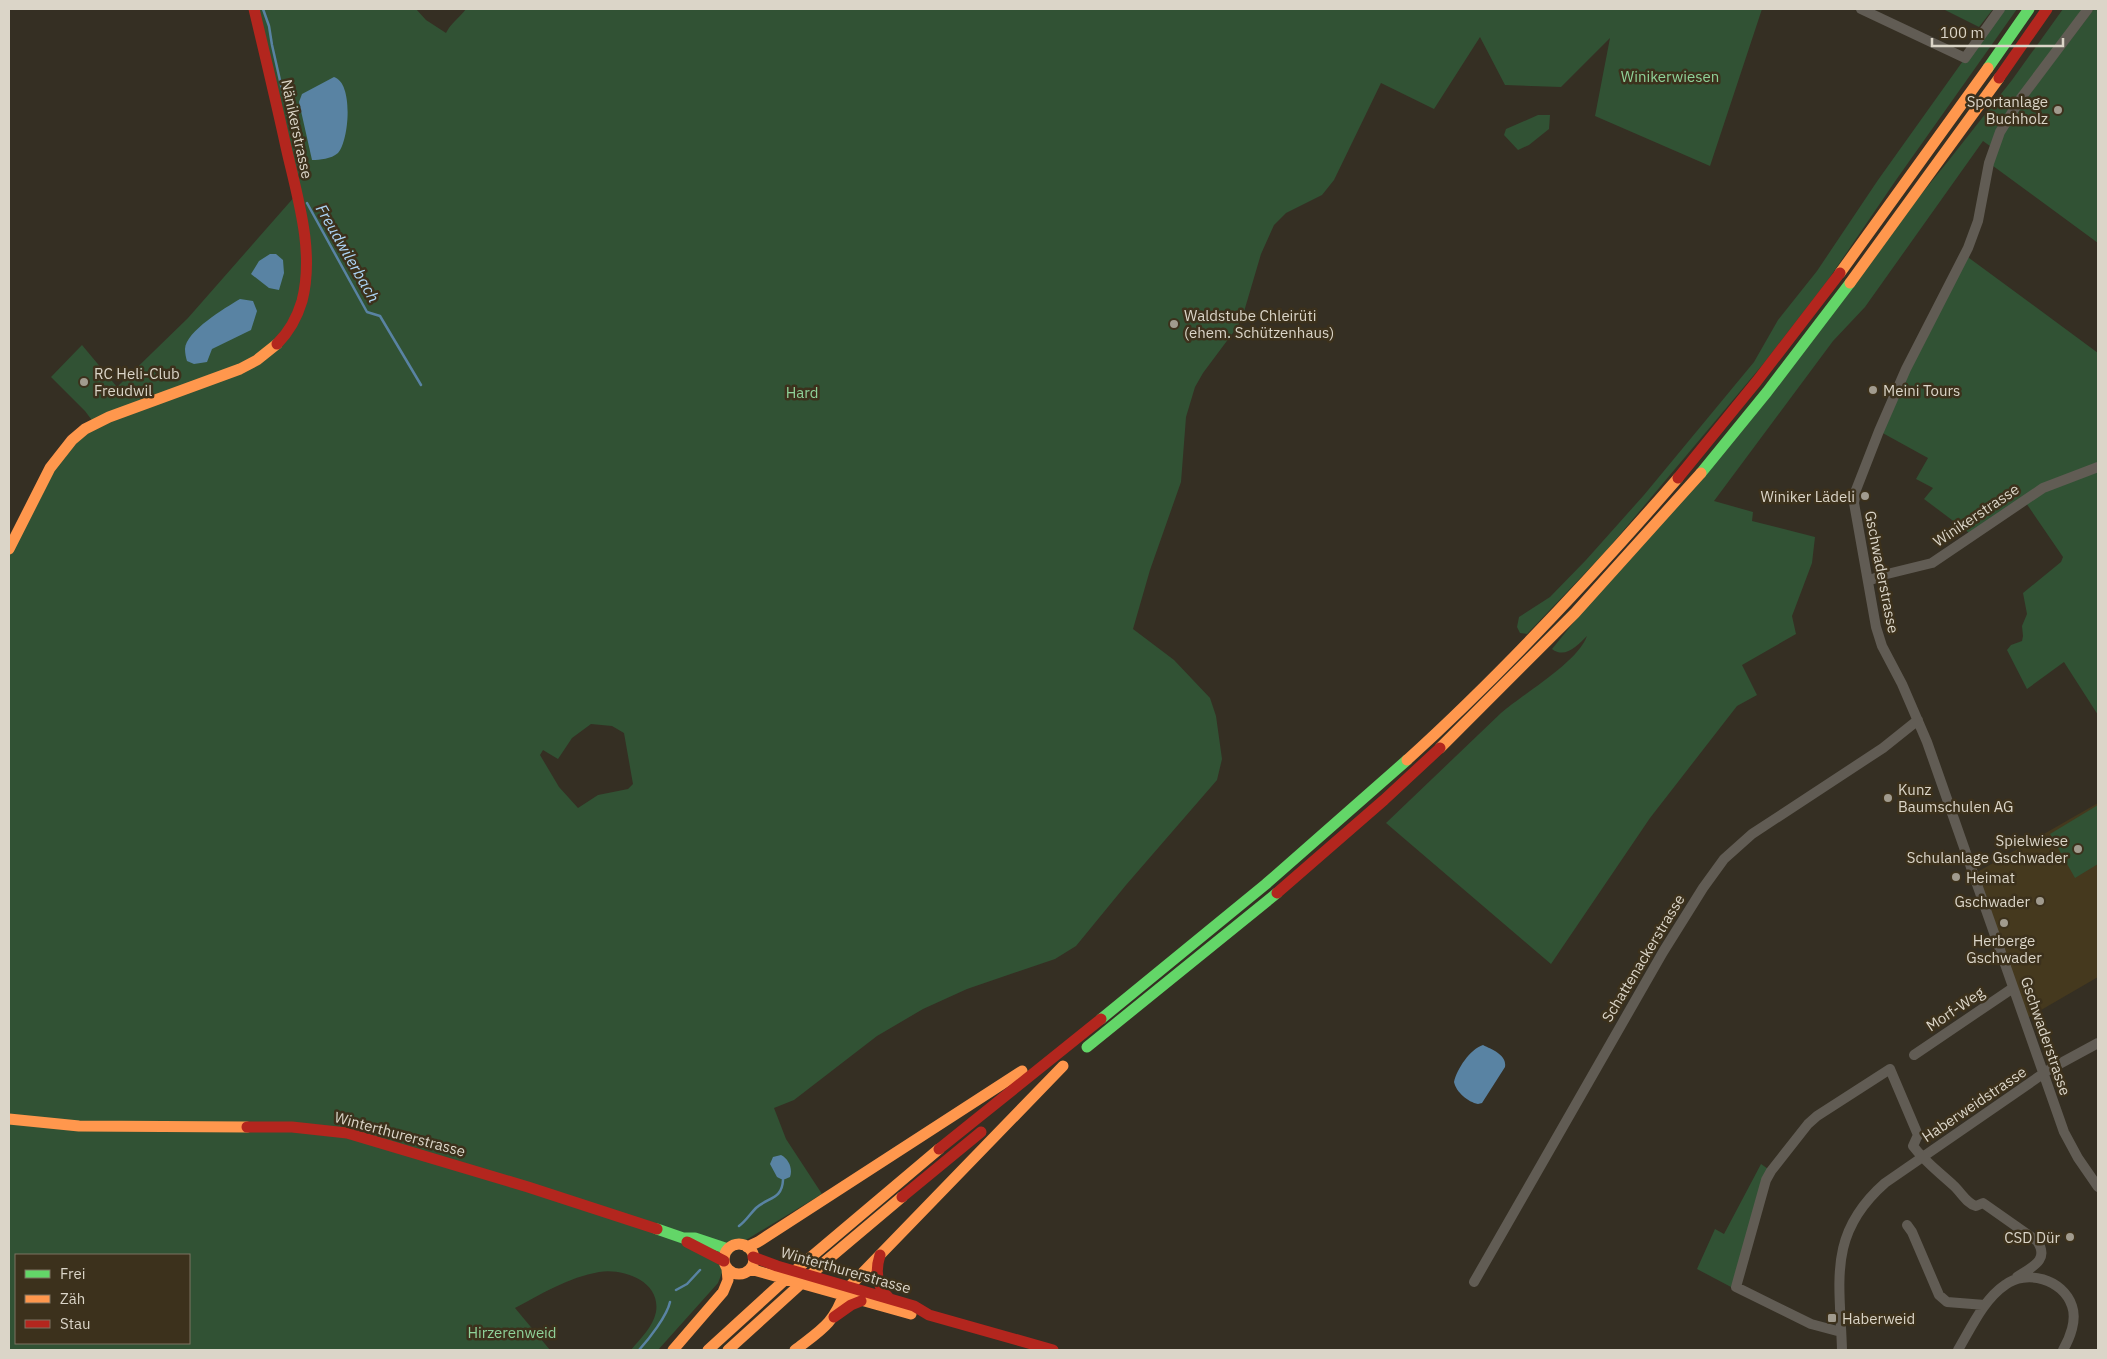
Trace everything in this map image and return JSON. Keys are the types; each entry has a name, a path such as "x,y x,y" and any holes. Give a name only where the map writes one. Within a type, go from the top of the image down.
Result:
{"main road":[{"name":"Nänikerstrasse","path":"9,549 52,466 65,448 78,435 107,417 210,382 254,363 280,342 296,319 302,304 306,280 304,236 254,9"},
{"path":"708,1350 774,1288 853,1220 1254,897 1368,798 1500,673 1594,574 1670,489 1742,402 1811,314 2030,9"},
{"path":"728,1350 878,1216 1254,912 1386,798 1506,685 1594,594 1686,492 1761,400 1882,240 2048,9"},
{"path":"2013,59 2026,52 2058,9"},
{"path":"750,1269 750,1252 758,1242 798,1214 988,1092 1088,1031"},
{"path":"834,1318 843,1296 850,1286 1071,1060"},
{"name":"Winterthurerstrasse","path":"9,1119 84,1126 292,1127 329,1130 365,1137 683,1238 695,1238 728,1249 739,1244 773,1270 811,1287 912,1314 929,1315 1053,1350"},
{"name":"Winterthurerstrasse","path":"683,1238 692,1246 739,1274 750,1269 773,1270 823,1279 914,1306 929,1315"},
{"path":"673,1350 723,1292 728,1280 726,1265 728,1249"},
{"path":"880,1255 877,1266 877,1279 880,1289 889,1298"},
{"path":"795,1350 813,1338 851,1305 861,1301"}],"street":[{"path":"1861,9 1965,58 2000,9"},
{"name":"Gschwaderstrasse","path":"2088,9 2020,98 2000,132 1989,164 1978,221 1968,248 1906,369 1856,490 1854,510 1876,627 1882,646 1918,720 2043,1075 2071,1147 2098,1187"},
{"name":"Winikerstrasse","path":"1868,581 1884,574 1932,563 2044,488 2098,467"},
{"name":"Schattenackerstrasse","path":"1474,1282 1658,960 1687,912 1724,859 1752,834 1882,748 1918,720"},
{"name":"Morf-Weg","path":"1914,1055 2013,988"},
{"name":"Haberweidstrasse","path":"1842,1350 1839,1263 1849,1229 1864,1205 1880,1187 2043,1075 2098,1043"},
{"name":"Haberweidstrasse","path":"1841,1332 1811,1324 1736,1287 1766,1180 1808,1124 1817,1116 1890,1069 1918,1135 1913,1146 1922,1158"},
{"path":"1922,1158 1970,1204 1976,1206 1982,1204 2037,1241 2043,1249 2042,1256 2036,1264 2004,1285 1985,1305 1958,1350"},
{"path":"1907,1225 1912,1232 1939,1295 1947,1302 1985,1305"},
{"path":"2017,1277 2042,1279 2053,1284 2061,1290 2072,1306 2070,1338 2063,1350"}],"shaded area":[{"name":"Gschwader","path":"2098,803 2098,977 2024,1020 1972,875"}],"green space":[{"name":"Hard","path":"254,9 416,9 426,20 446,33 466,9 1762,9 1710,166 1595,116 1610,38 1561,87 1505,85 1480,37 1434,109 1381,83 1334,180 1322,195 1286,213 1274,225 1261,254 1238,326 1203,373 1195,387 1186,417 1181,482 1150,570 1133,629 1174,660 1210,698 1216,716 1222,759 1217,780 1076,946 1055,959 967,989 923,1009 877,1036 794,1100 774,1108 786,1139 822,1194 746,1240 730,1240 731,1247 728,1249 725,1265 718,1283 658,1350 631,1350 652,1323 656,1312 656,1301 653,1292 638,1279 619,1272 609,1271 588,1274 566,1282 515,1308 550,1350 9,1350 9,549 46,477 94,423 85,411 51,377 82,345 117,387 188,318 296,195","holes":["591,724 612,726 624,733 633,784 628,789 598,795 578,808 559,787 540,755 543,750 558,759 572,738"]},
{"path":"1943,9 1993,9 1979,27"},
{"path":"2000,9 2017,9 1828,280 1764,363 1607,550 1527,634 1520,633 1517,627 1519,617 1550,597 1586,560 1644,495 1754,362 1778,320 1817,271 1878,180"},
{"path":"2063,9 2083,9 2003,117 1990,146 1983,141 1865,307 1833,341 1714,501 1753,512 1752,521 1815,537 1812,563 1792,616 1796,634 1742,665 1757,695 1737,706 1650,818 1551,964 1386,823 1501,713 1562,667 1582,646 1587,636 1566,652 1557,652 1552,649 1949,160 2012,80"},
{"name":"Sportanlage Buchholz","path":"2094,9 2098,9 2098,243 1989,163 2012,117"},
{"path":"1538,115 1550,115 1549,129 1529,145 1518,150 1504,135 1506,129"},
{"path":"1965,255 2098,353 2098,715 2064,662 2027,689 2007,650 2011,645 2022,641 2022,626 2027,614 2023,593 2061,562 2063,557 2024,500 1972,535 1924,499 1933,488 1916,479 1928,458 1879,431"},
{"name":"Spielwiese Schulanlage Gschwader","path":"2098,805 2098,864 2075,878 2050,834"},
{"path":"1761,1164 1771,1171 1731,1287 1697,1269 1715,1229 1724,1234"}],"water":[{"path":"334,77 340,81 345,90 348,113 345,137 338,153 325,159 312,160 299,102 302,94"},
{"path":"270,254 276,254 283,260 284,273 279,290 269,288 251,274 259,261"},
{"path":"240,299 253,301 257,311 251,330 212,349 207,362 194,364 187,361 185,349 192,335 207,321"},
{"path":"1483,1045 1502,1056 1505,1067 1482,1103 1478,1104 1463,1096 1454,1082 1465,1060 1473,1051"},
{"path":"781,1155 791,1168 790,1177 783,1180 777,1177 770,1164 773,1157"}],"waterway":[{"name":"Freudwilerbach","path":"263,9 269,26 288,116 291,121 299,168"},
{"name":"Freudwilerbach","path":"307,203 367,312 380,316 421,385"},
{"path":"739,1226 756,1208 777,1195 783,1180"},
{"path":"676,1290 687,1284 700,1270"},
{"path":"639,1350 662,1320 670,1302"}],"traffic: fast":[{"path":"1988,68 2029,9"},
{"path":"1701,473 1767,392 1850,283"},
{"path":"1101,1019 1266,884 1407,760"},
{"path":"1087,1047 1277,893"},
{"path":"657,1229 683,1238 695,1238 728,1249"}],"traffic: slow":[{"path":"1840,273 1988,68"},
{"path":"1850,283 1999,78"},
{"path":"9,549 50,468 72,440 85,429 109,417 240,369 257,360 277,344"},
{"path":"1440,748 1575,613 1701,473"},
{"path":"1407,760 1478,693 1547,623 1678,478"},
{"path":"795,1350 826,1325 836,1311 845,1291 1063,1066"},
{"path":"747,1247 758,1242 1022,1071"},
{"path":"9,1119 79,1126 247,1127"},
{"path":"708,1350 798,1268 939,1149"},
{"path":"728,1350 826,1261 902,1197"},
{"path":"739,1244 745,1245 753,1253 754,1259 753,1265 745,1273 739,1274 733,1273 725,1265 724,1259 725,1253 733,1245 739,1244"},
{"path":"673,1350 723,1292 728,1280 727,1269"},
{"path":"750,1269 911,1314"}],"traffic: jam":[{"path":"254,9 299,204 306,243 307,263 302,301 292,324 277,344"},
{"path":"1999,78 2047,9"},
{"path":"1678,478 1757,381 1840,273"},
{"path":"1277,893 1384,800 1440,748"},
{"path":"939,1149 1101,1019"},
{"path":"247,1127 292,1127 347,1133 528,1187 657,1229"},
{"path":"902,1197 981,1132"},
{"path":"687,1242 724,1261"},
{"path":"880,1255 877,1267 879,1283 889,1298"},
{"path":"753,1257 777,1266 914,1306 929,1315 1053,1350"},
{"path":"834,1317 851,1305 861,1301"}],"place":[{"name":"Sportanlage Buchholz","path":"2058,110"},
{"name":"Waldstube Chleirüti (ehem. Schützenhaus)","path":"1174,324"},
{"name":"RC Heli-Club Freudwil","path":"84,382"},
{"name":"Meini Tours","path":"1873,390"},
{"name":"Winiker Lädeli","path":"1865,496"},
{"name":"Kunz Baumschulen AG","path":"1888,798"},
{"name":"Spielwiese Schulanlage Gschwader","path":"2078,849"},
{"name":"Heimat","path":"1956,877"},
{"name":"Gschwader","path":"2040,901"},
{"name":"Herberge Gschwader","path":"2004,923"},
{"name":"CSD Dür","path":"2070,1237"},
{"name":"Haberweid","path":"1832,1318"}],"park label":[{"name":"Winikerwiesen","path":"1670,76"},
{"name":"Hirzerenweid","path":"512,1332"}]}
